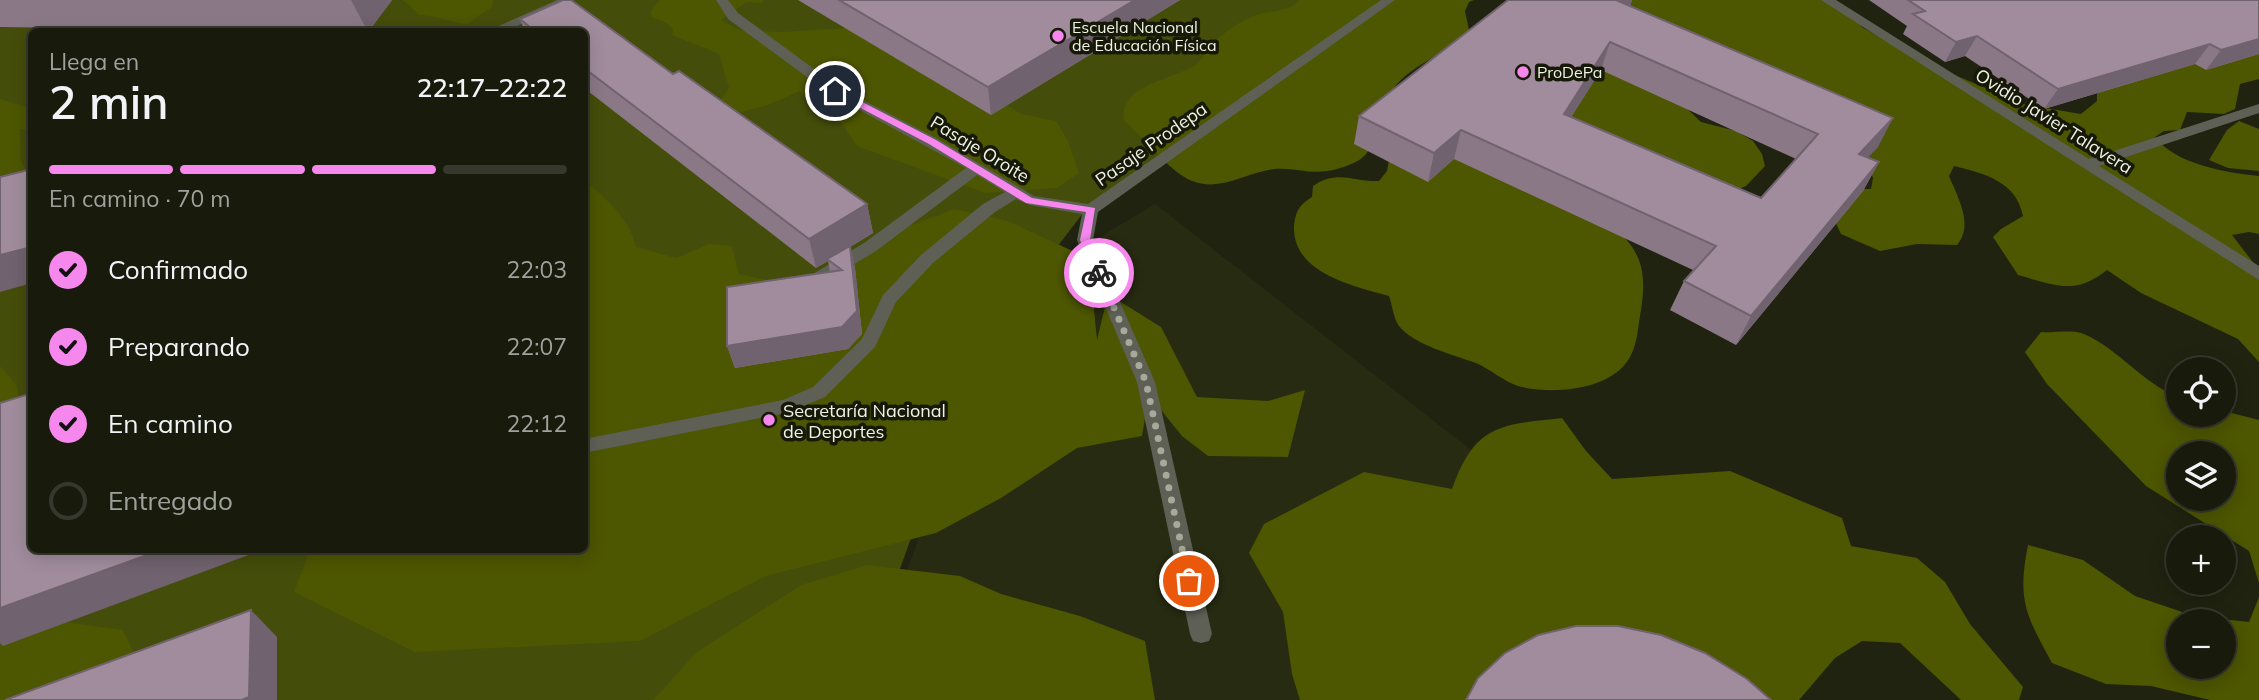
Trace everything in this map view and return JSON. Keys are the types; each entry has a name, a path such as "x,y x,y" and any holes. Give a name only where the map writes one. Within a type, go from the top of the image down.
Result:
{"street":[{"path":"501,28 568,0"},
{"name":"Pasaje Oroite","path":"722,0 732,14 835,91 1030,200 1091,210"},
{"name":"Pasaje Prodepa","path":"1201,634 1146,382 1085,240 1091,210 1389,0"},
{"name":"Ovidio Javier Talavera","path":"1827,0 2259,274"},
{"path":"2086,164 2259,108"},
{"path":"793,287 806,285 870,247 977,168"},
{"path":"588,445 786,406 819,392 869,343 888,299 927,259 989,208 1016,192"}],"shaded area":[{"path":"1155,204 1793,700 754,700 900,590 1007,292"}],"green space":[{"name":"Secretaría Nacional de Deportes","path":"0,0 1387,0 1090,204 1057,247 1001,290 893,588 743,700 0,700"},
{"path":"403,0 493,0 492,7 467,24 419,15"},
{"path":"659,0 763,0 762,3 747,2 721,20 740,30 781,32 862,27 1002,101 1021,114 1056,121 1068,141 1079,173 1057,188 985,193 857,146 842,124 799,91 745,111 733,112 714,108 729,88 719,54 672,35 673,29 652,17 650,12"},
{"path":"1299,0 1474,0 1469,2 1465,11 1469,30 1465,40 1423,63 1404,77 1385,102 1368,152 1359,160 1345,166 1320,172 1274,169 1223,183 1203,184 1174,170 1124,121 1125,109 1130,99 1139,91 1197,64 1203,52 1239,23 1259,14 1290,7"},
{"path":"1587,0 1826,0 1855,17 1862,27 1952,74 2027,105 2081,114 2097,101 2097,93 2259,32 2259,79 2240,84 2235,109 2224,114 2187,112 2180,130 2164,131 2155,137 2175,154 2202,166 2259,176 2259,234 2249,232 2232,235 2259,270 2259,362 2238,339 2141,293 2107,270 2074,286 2054,285 2018,275 1993,237 2023,216 2014,195 1988,176 1954,166 1949,176 1963,211 1964,229 1957,245 1917,244 1880,251 1841,234 1831,213 1853,189 1871,189 1873,178 1869,167 1680,102 1701,122 1736,131 1753,141 1762,154 1765,166 1746,186 1619,232 1638,258 1643,277 1643,298 1633,352 1610,377 1580,388 1563,390 1532,389 1512,384 1476,363 1414,339 1397,323 1389,296 1328,276 1304,257 1297,244 1294,228 1298,210 1312,197 1313,186 1338,177 1379,181 1387,171 1389,160"},
{"path":"0,99 28,108 28,129 20,129 21,162 28,173 28,187 0,270"},
{"path":"2239,121 2259,129 2259,171 2228,168 2209,160 2227,130"},
{"path":"588,184 623,219 636,247 676,258 709,244 732,246 739,274 766,280 845,350 861,325 857,291 830,279 878,238 954,209 1008,221 1094,261 1097,340 1108,294 1161,327 1197,397 1268,401 1305,390 1288,457 1208,456 1182,436 1149,395 1142,436 1077,448 1001,498 936,533 766,576 640,641 415,652 294,592 309,553 588,553"},
{"path":"2069,331 2097,340 2166,391 2166,427 2236,427 2236,414 2259,420 2259,583 2249,551 2236,543 2236,525 2208,525 2186,511 2236,511 2236,441 2166,441 2166,499 2146,486 2047,384 2025,352 2041,332"},
{"path":"0,366 17,386 28,506 28,553 33,553 66,622 123,630 136,658 72,700 0,700"},
{"path":"1562,418 1586,451 1612,479 1730,471 1842,518 1851,546 1917,558 1945,582 1970,624 2023,687 2019,700 1961,700 1900,643 1862,641 1835,658 1799,700 1300,700 1292,674 1283,612 1249,553 1264,524 1364,472 1452,489 1470,451 1492,432 1506,426"},
{"path":"2028,545 2083,560 2135,596 2173,609 2166,609 2166,679 2236,679 2236,621 2249,622 2259,597 2259,700 2210,700 2151,686 2106,684 2052,663 2030,619 2023,580"},
{"path":"867,565 960,576 1001,594 1080,616 1145,641 1155,700 653,700 697,652 801,585"}],"building":[{"path":"563,0 571,0 673,74 679,71 867,204 809,239 588,71 588,28 531,28 520,19"},
{"path":"839,0 1135,0 988,87"},
{"path":"1508,0 1616,0 1893,118 1859,154 1879,162 1751,316 1684,281 1716,246 1461,130 1434,153 1359,116","holes":["1610,42 1818,134 1761,198 1564,114"]},
{"path":"1908,0 2259,0 2259,39 2221,50 2210,44 2058,89 1977,36 1956,42 1913,14 1925,11"},
{"path":"28,170 28,248 0,255 0,177"},
{"path":"850,246 857,311 842,327 727,346 727,287 842,270 827,259"},
{"path":"28,394 28,553 153,553 0,608 0,403"},
{"path":"251,610 249,697 242,700 5,700"},
{"path":"1576,626 1618,626 1661,635 1705,653 1747,679 1771,700 1466,700 1478,678 1505,653 1538,635"}],"way so far":[{"path":"1099,273 1146,382 1189,581"}],"place":[{"name":"Escuela Nacional de Educación Física","path":"1058,36"},
{"name":"ProDePa","path":"1523,72"},
{"name":"Secretaría Nacional de Deportes","path":"769,420"}],"route":[{"path":"835,91 933,142 1030,200 1091,210 1085,240 1099,273"}]}
